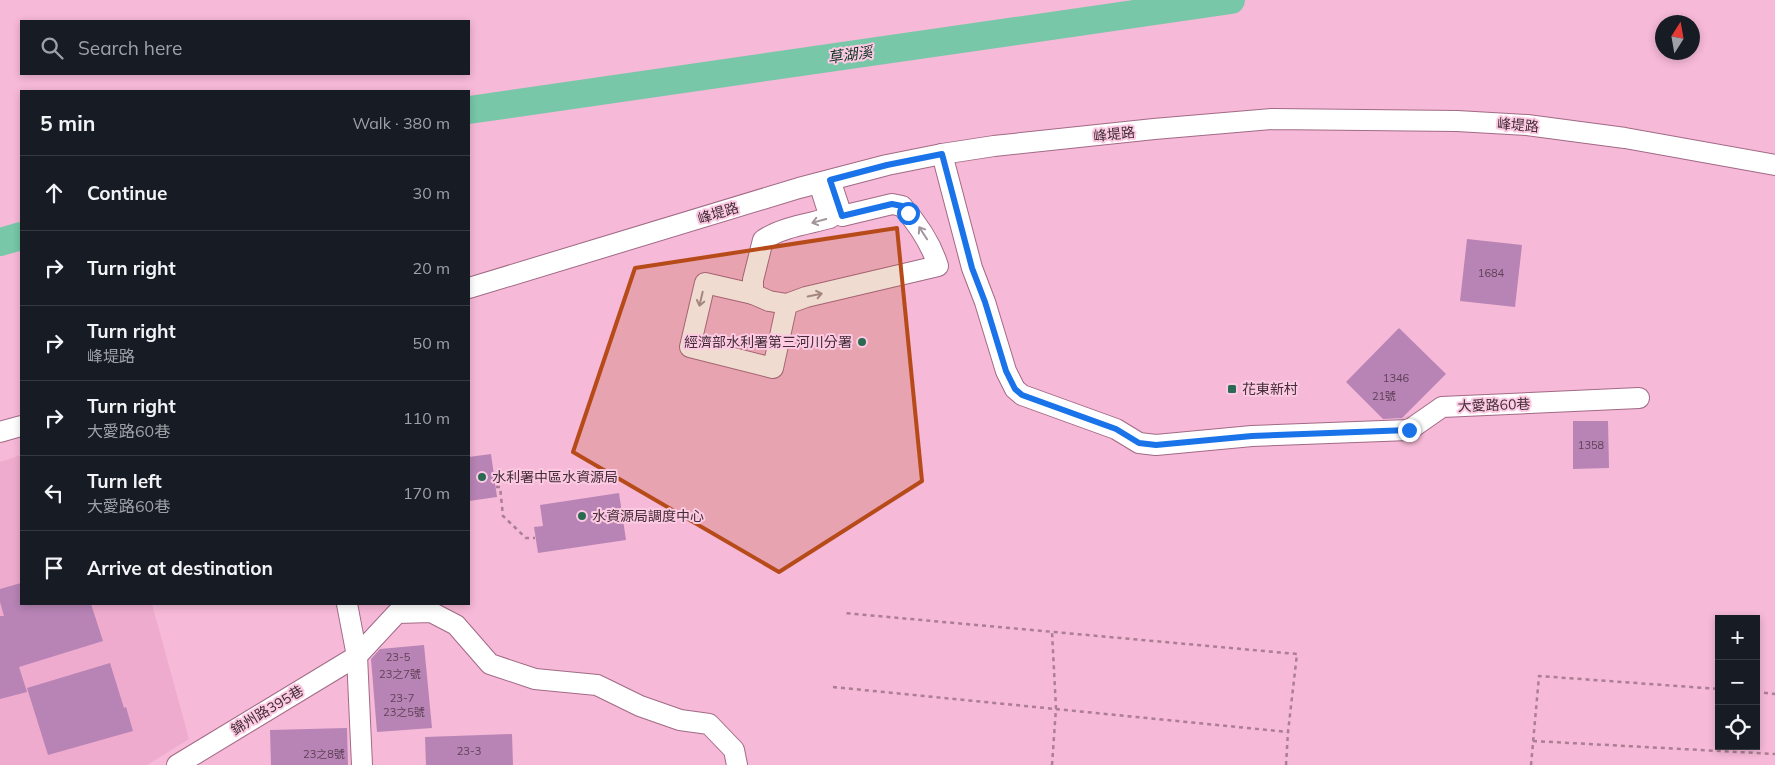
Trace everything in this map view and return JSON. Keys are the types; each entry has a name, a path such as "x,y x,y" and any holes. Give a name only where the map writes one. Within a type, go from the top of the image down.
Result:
{"street":[{"name":"峰堤路","path":"470,288 887,165 994,146 1272,119 1457,121 1527,125 1625,138 1775,165"},
{"name":"大愛路60巷","path":"942,154 972,268 985,302 1006,371 1015,389 1022,395 1116,429 1139,443 1156,445 1252,436 1409,430 1442,407 1639,398"},
{"path":"753,294 753,280 763,240 770,235 830,218 824,182"},
{"path":"787,304 773,368 690,347 705,283 753,294 769,301 787,304 806,297 938,266 932,248 923,232 902,206 892,204 842,216 824,182"},
{"path":"0,432 20,426"},
{"path":"347,605 357,656 362,765"},
{"name":"錦州路395巷","path":"177,765 357,656 397,613 431,612 456,625 490,664 535,679 597,685 640,706 680,720 708,724 734,750 737,765"}],"path":[{"path":"496,487 500,487 503,516 526,538 536,538"},
{"path":"844,613 1297,654 1286,765"},
{"path":"1052,632 1056,708 1052,765"},
{"path":"1531,765 1539,676 1715,690"},
{"path":"833,687 1288,732"},
{"path":"1760,692 1775,694"},
{"path":"1532,741 1775,754"}],"highlighted area":[{"path":"897,228 922,481 779,572 573,452 635,268"}],"shaded area":[{"path":"20,455 20,605 152,605 189,739 147,765 0,765 0,462"}],"building":[{"path":"1467,239 1522,245 1515,307 1460,301"},
{"path":"1399,328 1446,374 1402,418 1383,419 1346,382"},
{"path":"1573,421 1608,421 1609,468 1573,469"},
{"name":"水利署中區水資源局","path":"491,454 497,497 470,501 470,457"},
{"name":"水資源局調度中心","path":"619,493 626,540 538,553 534,527 543,526 540,505"},
{"path":"20,583 20,605 91,605 103,641 19,667 27,692 0,699 0,616 4,616 0,602 0,589"},
{"path":"424,645 432,728 377,732 371,659 380,649"},
{"path":"110,663 133,731 48,755 27,688"},
{"path":"347,728 348,765 271,765 270,730"},
{"path":"512,734 513,765 426,765 425,737"}],"waterway":[{"name":"草湖溪","path":"470,110 1231,0"},
{"name":"草湖溪","path":"0,242 20,236"}],"place":[{"name":"經濟部水利署第三河川分署","path":"862,342"},
{"name":"花東新村","path":"1232,389"},
{"name":"水利署中區水資源局","path":"482,477"},
{"name":"水資源局調度中心","path":"582,516"}],"route":[{"path":"908,213 902,206 892,204 842,216 830,180 852,173 942,154 972,268 985,302 1006,371 1015,389 1022,395 1116,429 1139,443 1156,445 1252,436 1409,430"}]}
